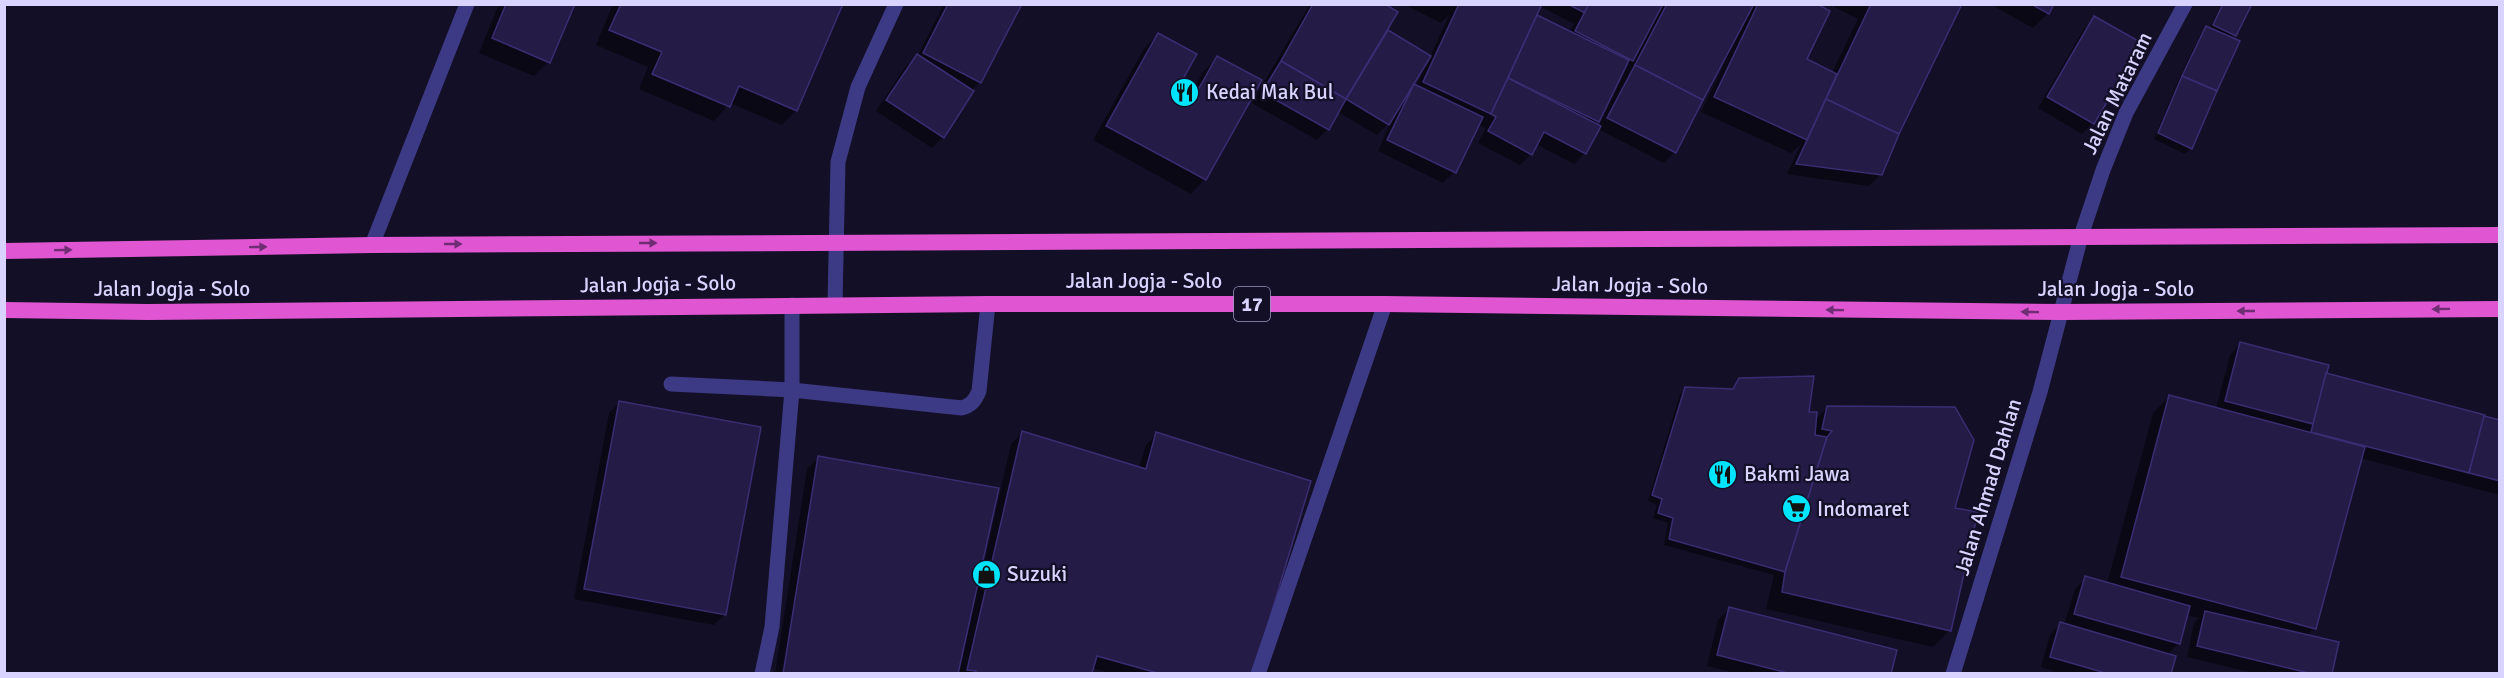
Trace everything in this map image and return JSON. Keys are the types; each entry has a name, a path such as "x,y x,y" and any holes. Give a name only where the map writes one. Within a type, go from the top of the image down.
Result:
{"highway":[{"name":"Jalan Jogja - Solo","path":"4,251 372,245 836,242 913,244 2499,235"},
{"name":"Jalan Jogja - Solo","path":"4,310 172,312 835,304 1385,304 2061,312 2499,309"}],"street":[{"path":"372,245 467,4"},
{"path":"835,304 838,162 858,87 896,4"},
{"name":"Jalan Mataram","path":"2061,312 2081,236 2126,113 2185,4"},
{"path":"671,384 792,390 962,408 970,405 976,399 979,391 988,304"},
{"path":"1258,674 1385,304"},
{"path":"762,674 772,627 792,390 792,305"},
{"name":"Jalan Ahmad Dahlan","path":"1953,674 2040,392 2061,312"}],"building":[{"path":"506,4 575,4 550,63 492,38"},
{"path":"621,4 843,4 797,111 739,86 730,107 652,74 662,52 609,30"},
{"path":"948,4 1022,4 981,83 923,53"},
{"path":"1313,4 1385,4 1398,12 1346,99 1281,61"},
{"path":"1459,4 1542,4 1491,114 1423,82"},
{"path":"1568,4 1589,4 1585,13"},
{"path":"1589,4 1663,4 1633,61 1575,31"},
{"path":"1667,4 1754,4 1703,100 1635,65"},
{"path":"1758,4 1817,4 1830,11 1807,59 1837,74 1807,140 1714,97"},
{"path":"1871,4 1962,4 1899,134 1826,99"},
{"path":"2031,4 2054,4 2049,14"},
{"path":"2223,4 2252,4 2236,36 2213,25"},
{"path":"1537,15 1629,60 1599,122 1508,78"},
{"path":"2094,16 2142,43 2094,124 2047,97"},
{"path":"2206,26 2240,41 2217,91 2182,76"},
{"path":"1388,30 1431,56 1389,125 1346,99"},
{"path":"1158,33 1197,54 1183,79 1199,88 1217,56 1262,80 1206,180 1106,126"},
{"path":"917,54 974,91 944,138 886,100"},
{"path":"1281,61 1346,99 1329,130 1262,92"},
{"path":"1635,65 1703,100 1676,153 1607,118"},
{"path":"2182,76 2217,91 2192,149 2158,133"},
{"path":"1508,78 1601,126 1586,154 1544,132 1532,155 1488,131 1496,117 1491,114"},
{"path":"1414,84 1483,117 1456,173 1387,140"},
{"path":"1826,99 1899,134 1882,175 1796,164"},
{"path":"2240,342 2329,365 2313,424 2225,401"},
{"path":"2326,373 2485,415 2469,473 2311,432"},
{"path":"1814,376 1809,412 1817,412 1815,435 1827,437 1785,572 1669,539 1673,518 1658,513 1662,499 1652,495 1685,387 1733,389 1739,378"},
{"path":"2169,395 2365,447 2316,629 2121,577"},
{"path":"619,401 761,427 726,615 584,589"},
{"path":"1827,406 1955,407 1974,440 1955,508 1978,512 1951,631 1782,592 1785,572 1827,437 1832,431 1822,429"},
{"path":"2484,416 2500,420 2500,481 2469,473"},
{"path":"1022,431 1146,469 1156,432 1311,481 1253,674 1161,674 1097,656 1092,673 1094,674 975,674 976,671 967,670"},
{"path":"818,456 999,488 958,674 783,674"},
{"path":"2085,576 2190,606 2180,644 2074,614"},
{"path":"1729,607 1897,650 1891,674 1792,674 1717,655"},
{"path":"2205,611 2339,642 2332,674 2313,674 2197,646"},
{"path":"2060,622 2176,656 2171,674 2109,674 2050,657"}],"place":[{"name":"Kedai Mak Bul","path":"1185,92"},
{"name":"Bakmi Jawa","path":"1723,474"},
{"name":"Indomaret","path":"1796,509"},
{"name":"Suzuki","path":"986,574"}]}
